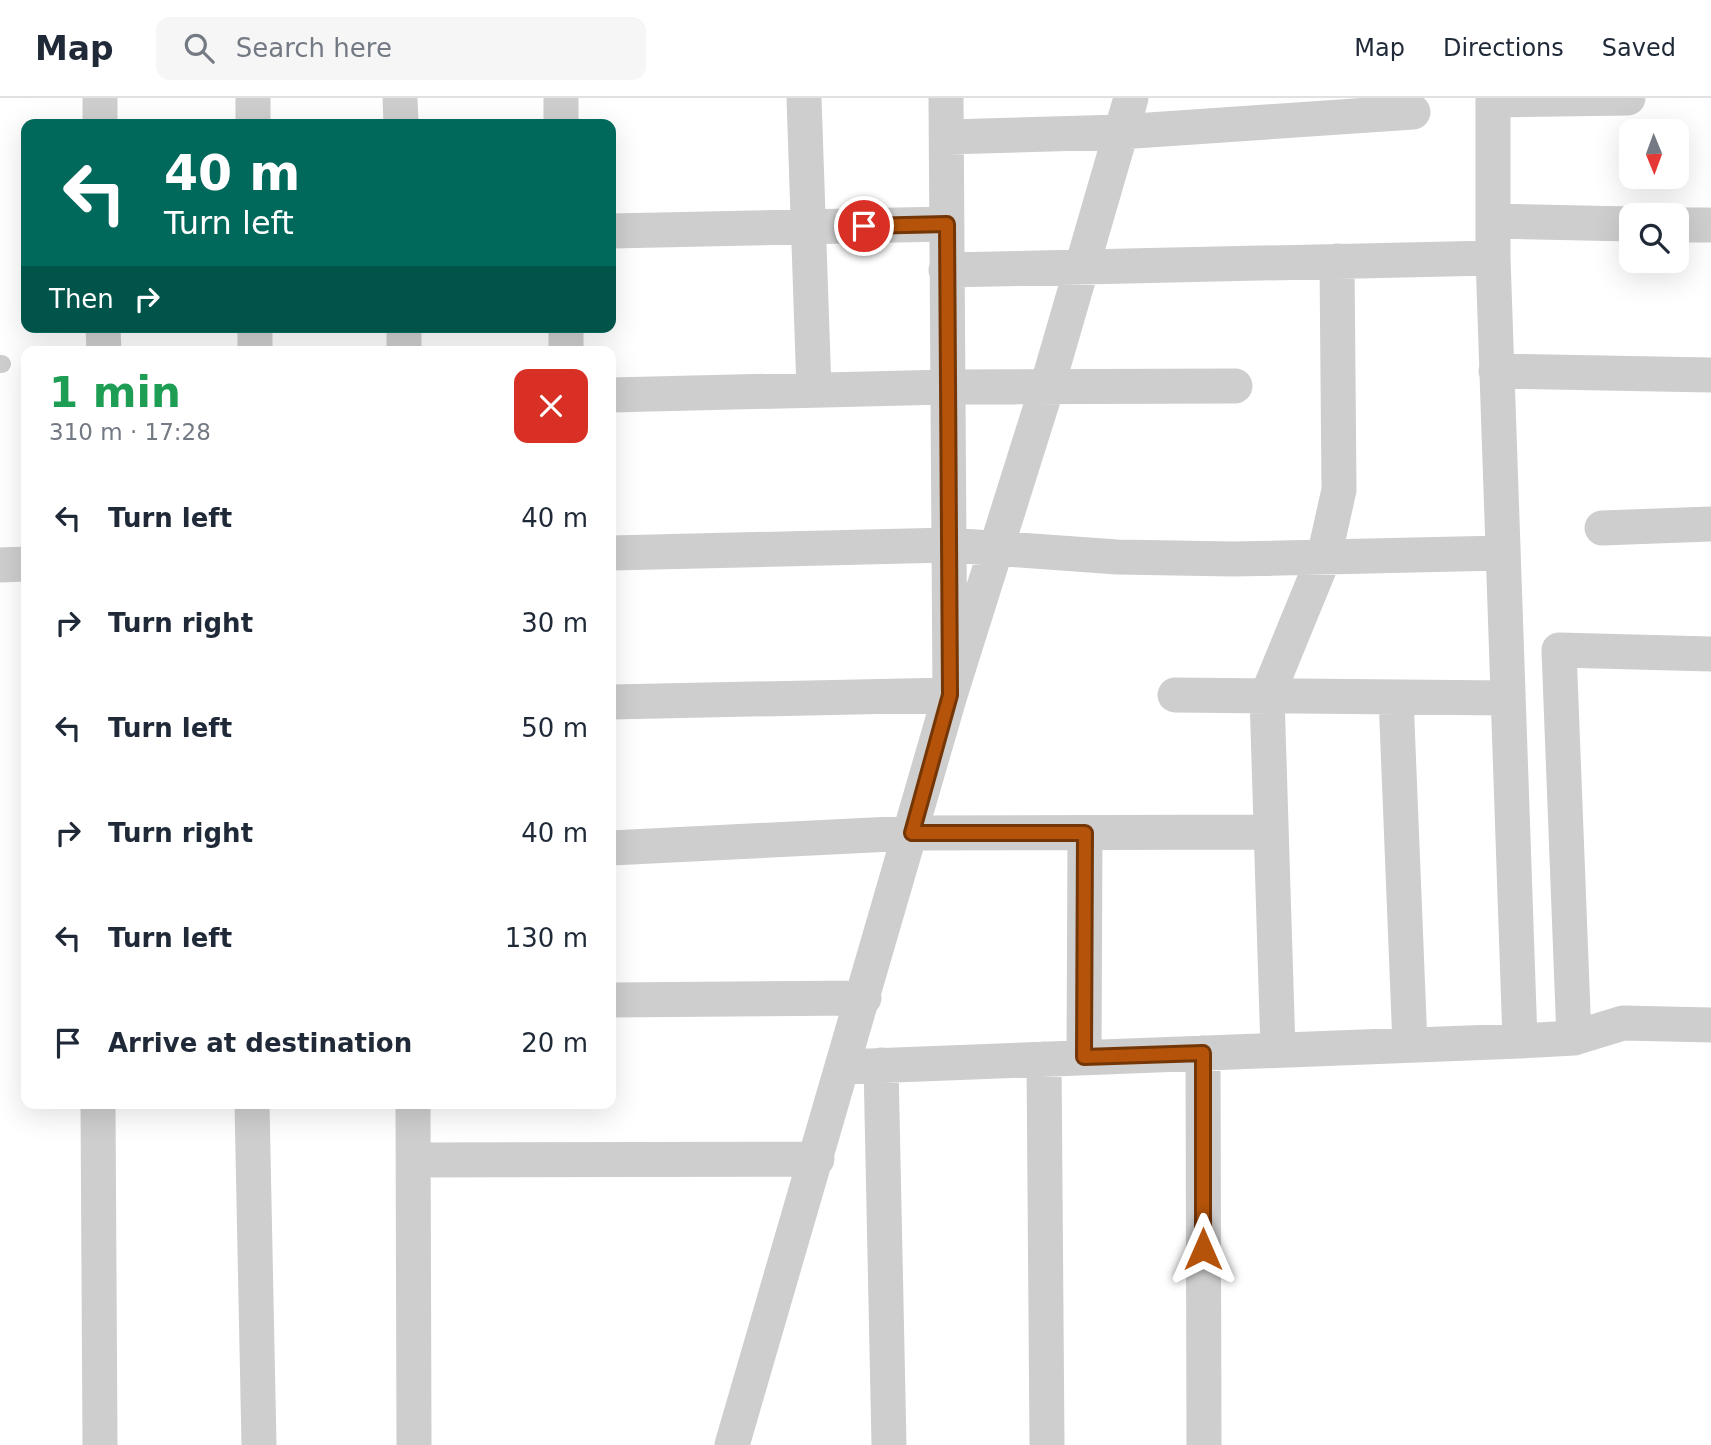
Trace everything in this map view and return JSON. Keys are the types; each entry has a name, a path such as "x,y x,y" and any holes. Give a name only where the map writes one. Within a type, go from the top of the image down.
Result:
{"street":[{"path":"100,98 100,119"},
{"path":"253,98 253,119"},
{"path":"400,98 401,119"},
{"path":"561,98 561,119"},
{"path":"804,98 814,390"},
{"path":"946,98 950,695"},
{"path":"732,1445 950,695 1047,387 1131,98"},
{"path":"1520,1041 1496,371 1493,99 1628,98"},
{"path":"947,137 1121,132 1413,112"},
{"path":"1493,221 1619,224"},
{"path":"616,231 947,224"},
{"path":"1689,225 1711,225"},
{"path":"946,270 1493,258"},
{"path":"1278,1050 1267,696 1324,557 1339,490 1337,261"},
{"path":"1496,371 1711,375"},
{"path":"616,394 948,387 1235,386"},
{"path":"1602,528 1711,524"},
{"path":"616,553 949,545 1117,558 1502,553"},
{"path":"0,565 21,564"},
{"path":"1574,1038 1559,650 1711,654"},
{"path":"616,702 950,695"},
{"path":"1175,695 1507,698"},
{"path":"1396,697 1410,1045"},
{"path":"616,848 912,833 1271,832"},
{"path":"1084,1057 1085,833"},
{"path":"616,1000 864,998"},
{"path":"844,1067 1520,1041 1574,1038 1623,1023 1711,1025"},
{"path":"1203,1053 1204,1445"},
{"path":"1044,1059 1046,1445"},
{"path":"881,1065 889,1445"},
{"path":"98,1109 100,1445"},
{"path":"253,1109 259,1445"},
{"path":"413,1109 414,1445"},
{"path":"414,1160 817,1159"}],"route":[{"path":"864,226 947,224 950,695 912,833 1085,833 1084,1057 1203,1053 1203,1249"}]}
